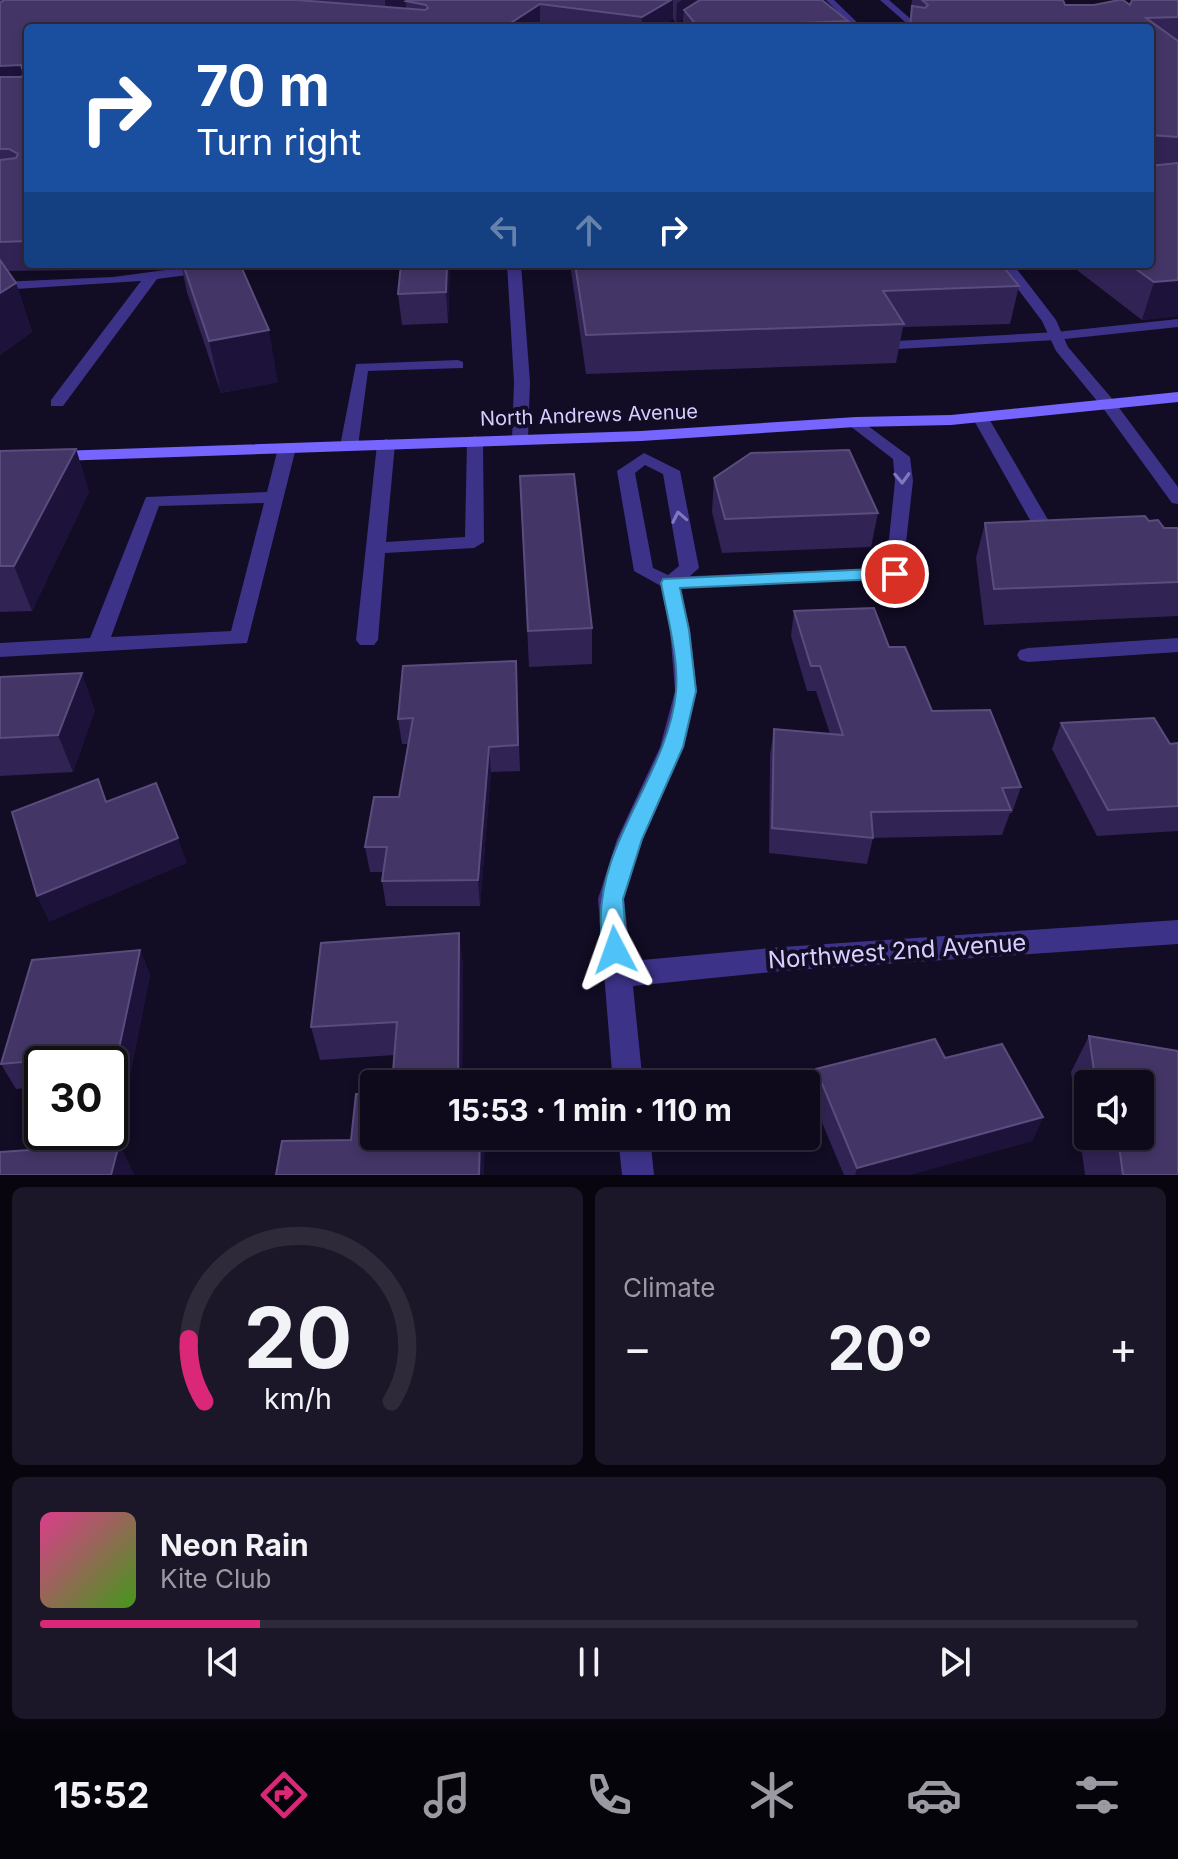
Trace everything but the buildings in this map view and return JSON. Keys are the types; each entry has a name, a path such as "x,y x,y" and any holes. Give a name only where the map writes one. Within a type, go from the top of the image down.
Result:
{"main road":[{"name":"North Andrews Avenue","path":"0,458 641,436 980,417 1178,397"}],"street":[{"path":"684,24 722,0"},
{"path":"830,0 855,24"},
{"path":"884,0 912,24"},
{"path":"0,286 152,276 211,268"},
{"path":"514,268 522,382 520,440"},
{"path":"1009,268 1049,320 1061,348 1108,404 1178,499"},
{"path":"57,403 152,276"},
{"path":"897,345 1056,336 1178,323"},
{"path":"349,446 361,367 458,365"},
{"path":"980,417 1048,536 1077,535"},
{"path":"644,458 626,471 644,571 670,583 895,574 904,481 901,457 856,422"},
{"path":"641,436 644,458"},
{"path":"376,548 474,542 475,441"},
{"path":"367,640 386,444"},
{"path":"0,650 240,638 287,448"},
{"path":"644,458 671,471 689,568 670,583"},
{"path":"98,645 152,501 274,497"},
{"path":"626,1070 611,899 630,839 672,747 686,691 680,630 670,583"},
{"path":"1028,655 1178,645"},
{"name":"Northwest 2nd Avenue","path":"616,975 782,959 1178,932"},
{"path":"635,1150 638,1175"}],"route":[{"path":"615,950 611,899 630,839 672,747 686,691 680,630 670,583 895,574"}]}
